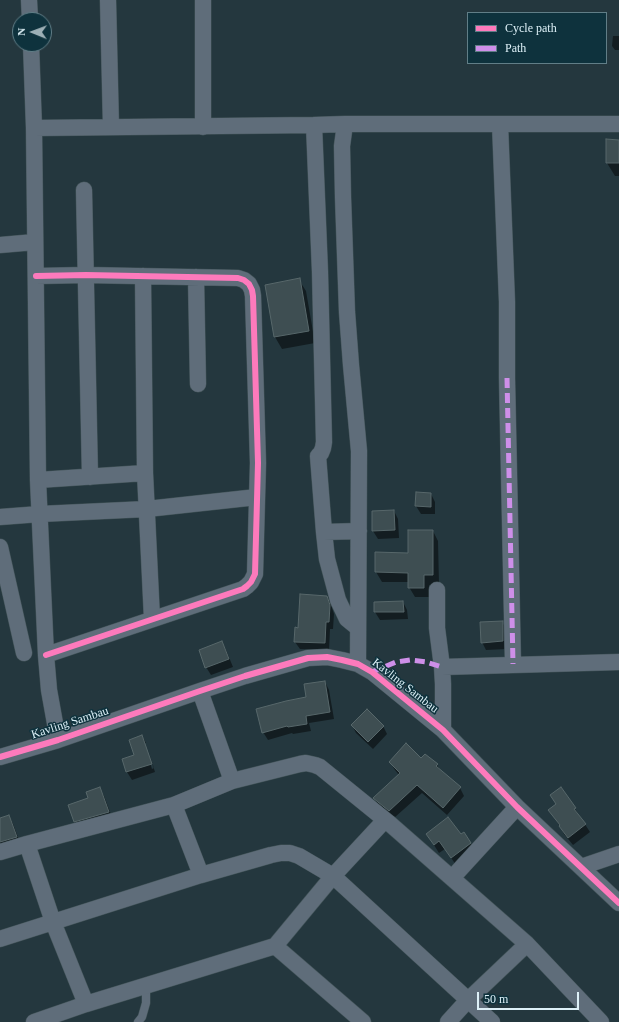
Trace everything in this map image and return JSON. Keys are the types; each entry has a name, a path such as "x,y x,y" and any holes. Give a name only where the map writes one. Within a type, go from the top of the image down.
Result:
{"street":[{"path":"29,0 30,12"},
{"path":"108,0 111,127"},
{"path":"203,0 203,126"},
{"path":"31,52 34,128 38,480 46,655 49,690 58,740"},
{"path":"34,128 314,126 345,124 619,124"},
{"path":"345,124 342,146 347,312 359,451 358,664"},
{"path":"500,124 507,302 513,664"},
{"path":"314,126 320,272 324,442 321,453 318,456 324,532 327,559 338,600 346,619 358,628"},
{"path":"84,190 90,476"},
{"path":"0,245 35,242"},
{"path":"36,276 86,275 238,278 249,284 253,296 258,463 255,574 251,582 243,589 46,655"},
{"path":"143,276 145,473 152,620"},
{"path":"196,277 198,384"},
{"path":"38,480 145,473"},
{"path":"0,517 147,509 257,497"},
{"path":"324,532 359,531"},
{"path":"0,547 24,652"},
{"path":"437,590 437,628 442,667 443,730"},
{"name":"Kavling Sambau","path":"0,756 58,740 245,676 308,658 327,657 358,664 372,672 443,730 517,807 619,903"},
{"path":"442,667 619,662"},
{"path":"200,691 232,781"},
{"path":"0,852 174,805 232,781 300,764 306,763 315,765 320,767 385,820 527,944 601,1022"},
{"path":"174,805 201,875"},
{"path":"452,878 517,807"},
{"path":"34,1022 86,1004 275,946 333,876 385,820"},
{"path":"28,844 53,922 86,1004"},
{"path":"0,940 201,875 271,855 290,853 299,856 333,876 492,1022"},
{"path":"581,867 619,854"},
{"path":"448,1022 468,1000 527,944"},
{"path":"275,946 363,1022"}],"lane":[{"path":"138,1022 142,1017 146,1003 146,986"}],"building":[{"path":"606,139 619,140 619,163 606,163"},
{"path":"300,278 309,331 274,337 265,285"},
{"path":"416,492 431,493 431,507 415,506"},
{"path":"394,510 395,530 372,531 372,511"},
{"path":"408,530 433,530 433,575 424,575 424,588 408,588 408,573 375,572 375,552 408,553"},
{"path":"300,594 327,596 330,605 329,622 326,622 325,643 294,642 295,627 298,628"},
{"path":"403,601 404,612 374,612 374,602"},
{"path":"503,621 503,641 481,643 480,622"},
{"path":"222,641 229,659 205,668 199,650"},
{"path":"325,681 330,712 306,716 307,724 287,726 262,733 256,709 306,697 304,684"},
{"path":"367,709 384,726 368,742 351,725"},
{"path":"142,735 152,764 126,772 122,759 134,755 129,740"},
{"path":"406,743 421,758 425,754 438,764 436,766 461,787 443,808 417,785 389,811 373,798 400,773 389,762"},
{"path":"100,787 109,812 74,822 68,805 88,798 86,792"},
{"path":"561,787 576,808 574,809 586,824 568,838 548,810 556,804 550,795"},
{"path":"9,815 17,837 0,842 0,818"},
{"path":"448,817 461,834 464,832 471,843 451,858 439,841 434,845 426,834"}],"marked path":[{"path":"507,378 513,664"},
{"path":"372,672 396,662 410,660 426,662 442,667"}],"cycle path":[{"path":"36,276 86,275 238,278 249,284 253,296 258,463 255,574 247,586 243,589 46,655"},
{"path":"0,757 58,740 245,676 308,658 327,657 342,660 358,664 372,672 443,730 517,807 619,903"}]}
